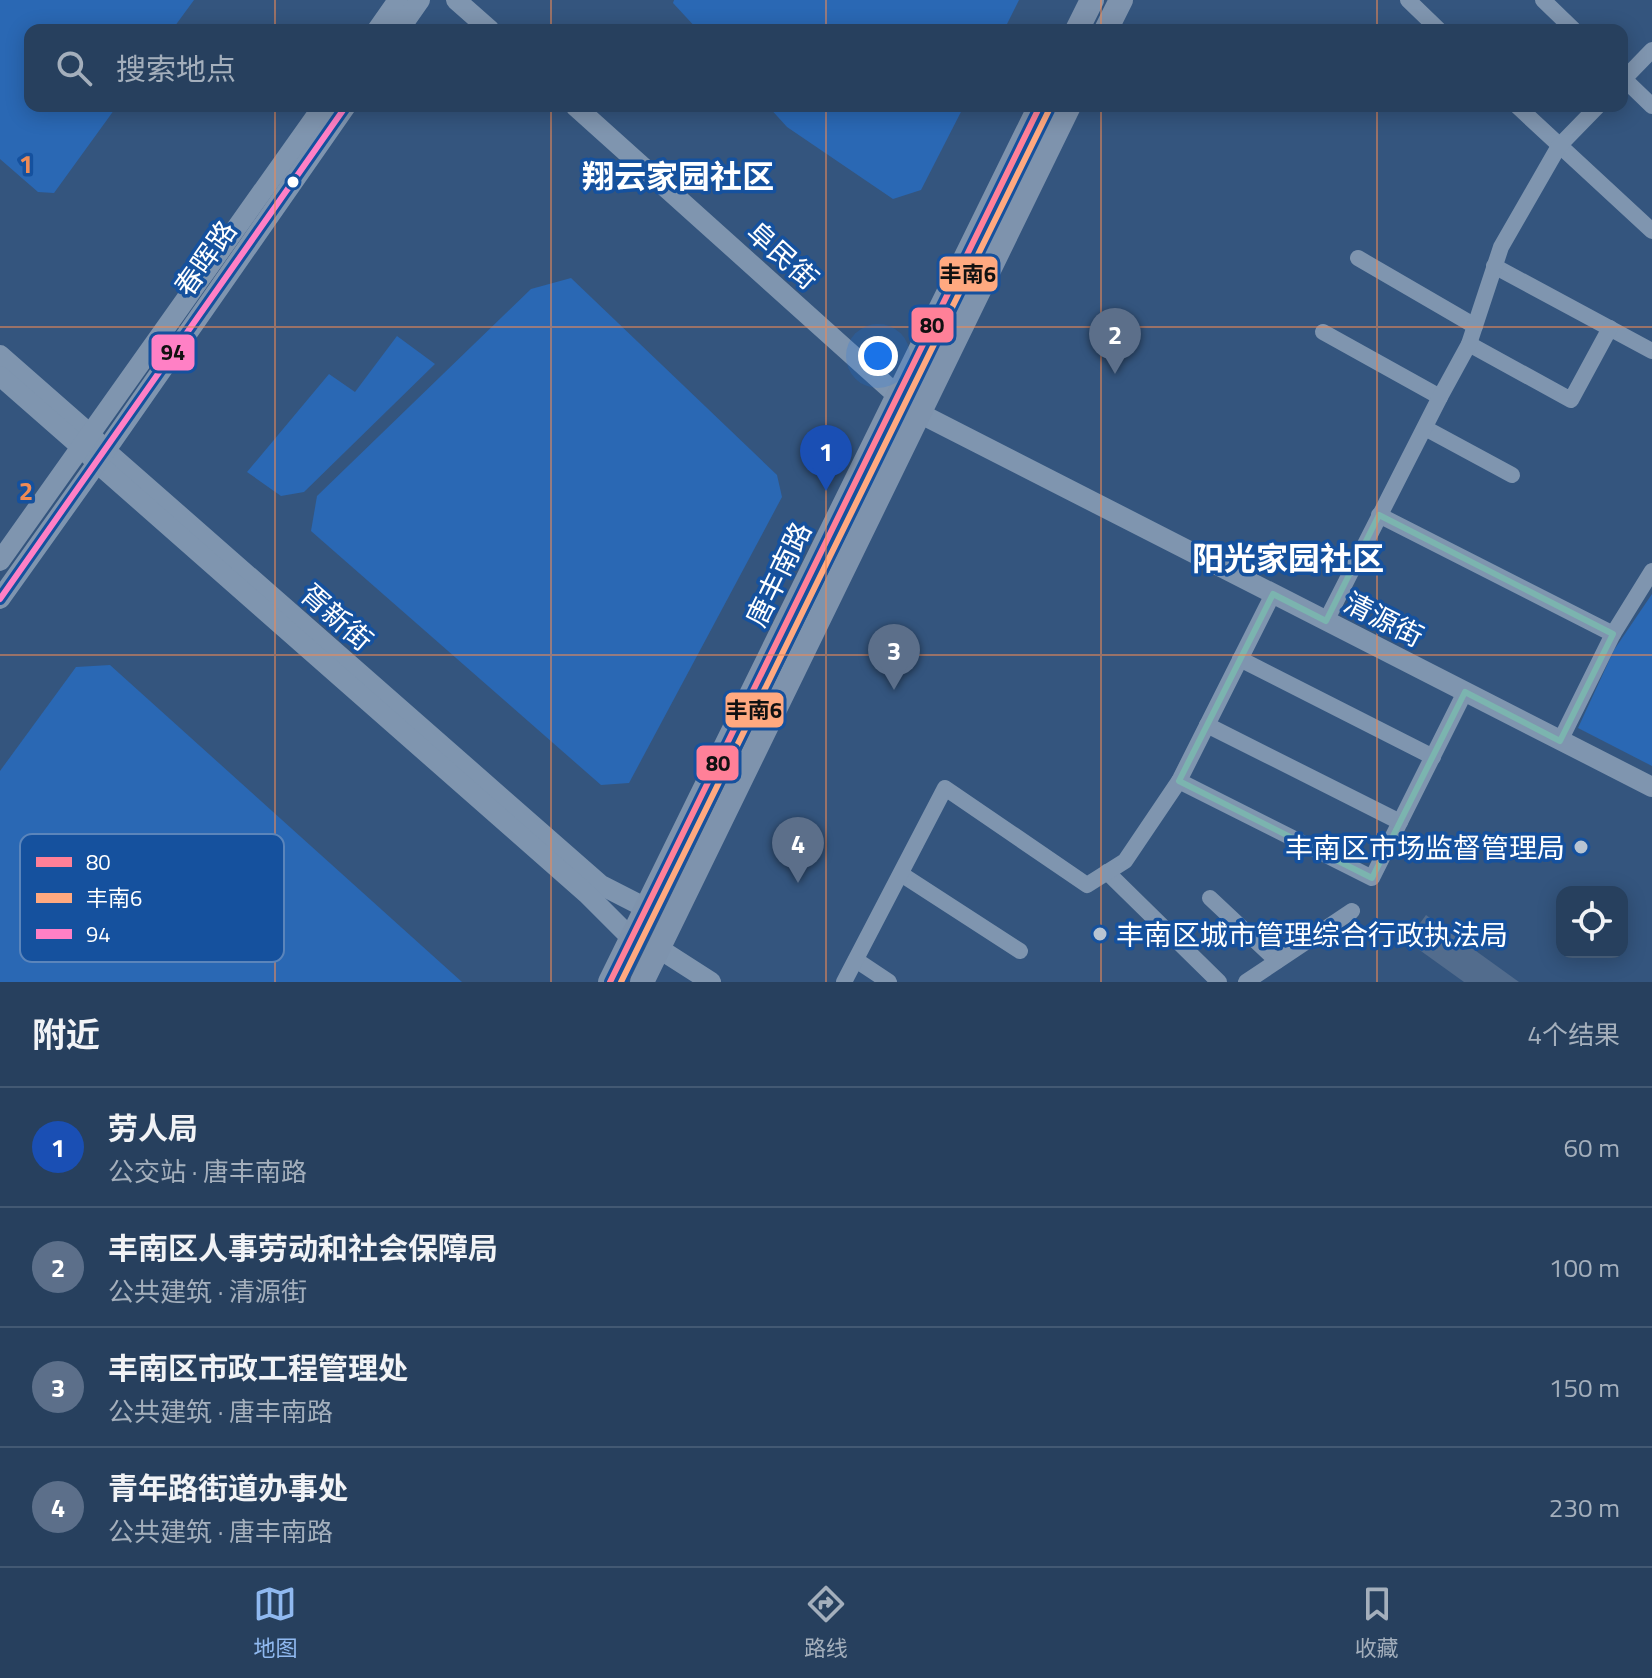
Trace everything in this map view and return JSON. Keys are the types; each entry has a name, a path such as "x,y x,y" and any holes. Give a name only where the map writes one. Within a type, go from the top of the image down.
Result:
{"main road":[{"path":"1080,24 1092,0"},
{"path":"1109,24 1121,0"},
{"name":"唐丰南路","path":"610,982 1037,112"},
{"name":"唐丰南路","path":"642,982 1066,112"}],"street":[{"path":"381,24 398,0"},
{"path":"403,24 420,0"},
{"path":"456,0 483,24"},
{"path":"1408,0 1433,24"},
{"path":"1543,0 1568,24"},
{"path":"1628,74 1652,50"},
{"path":"1628,84 1652,106"},
{"name":"春晖路","path":"0,561 319,112"},
{"name":"春晖路","path":"0,599 342,112"},
{"name":"阜民街","path":"582,112 919,413"},
{"path":"1523,112 1652,231"},
{"path":"1326,621 1469,344 1501,247 1559,146 1592,112"},
{"path":"1358,258 1475,326"},
{"path":"1494,266 1652,351"},
{"path":"1469,344 1571,400 1610,328"},
{"path":"1323,332 1440,397"},
{"name":"胥新街","path":"0,355 101,457 587,894 631,938"},
{"name":"胥新街","path":"0,376 86,441"},
{"name":"清源街","path":"919,413 1652,787"},
{"path":"1425,428 1512,475"},
{"name":"胥新街","path":"101,457 601,885 646,908"},
{"path":"1379,515 1613,634"},
{"path":"1560,741 1613,634 1652,571"},
{"path":"844,982 945,788 1087,885 1125,861 1179,781 1273,594"},
{"path":"1240,659 1433,757"},
{"path":"1179,781 1372,878 1465,692"},
{"path":"1207,725 1400,822"},
{"path":"1107,872 1219,982"},
{"path":"901,874 1020,951"},
{"path":"1210,898 1277,961"},
{"path":"1246,982 1352,911"},
{"path":"658,948 711,982"},
{"path":"856,960 889,982"}],"highlighted area":[{"path":"1379,515 1613,634 1560,741 1465,692 1372,878 1179,781 1273,594 1326,621"}],"shaded area":[{"path":"0,0 194,0 176,24 24,24 24,112 113,112 54,193 38,192 0,159"},
{"path":"674,0 1019,0 1007,24 692,24 673,3"},
{"path":"773,112 961,112 921,190 893,199 787,127"},
{"path":"571,278 777,475 782,497 629,783 601,785 311,531 317,496 531,289"},
{"path":"397,336 435,364 304,492 281,496 247,472 329,374 355,392"},
{"path":"1652,594 1652,766 1578,728 1614,650"},
{"path":"110,665 462,982 0,982 0,771 76,667"}],"building":[{"path":"1426,915 1519,982 1464,982 1407,941"}],"transit line":[{"name":"94","path":"0,599 342,112"},
{"name":"80","path":"610,982 1037,112"},
{"name":"丰南6","path":"621,982 1048,112"}],"place":[{"name":"丰南区人事劳动和社会保障局","path":"1115,374"},
{"name":"劳人局","path":"826,491"},
{"name":"丰南区市政工程管理处","path":"894,690"},
{"name":"丰南区市场监督管理局","path":"1581,847"},
{"name":"青年路街道办事处","path":"798,883"},
{"name":"丰南区城市管理综合行政执法局","path":"1100,934"}],"district":[{"name":"翔云家园社区","path":"678,176"},
{"name":"阳光家园社区","path":"1288,558"}]}
